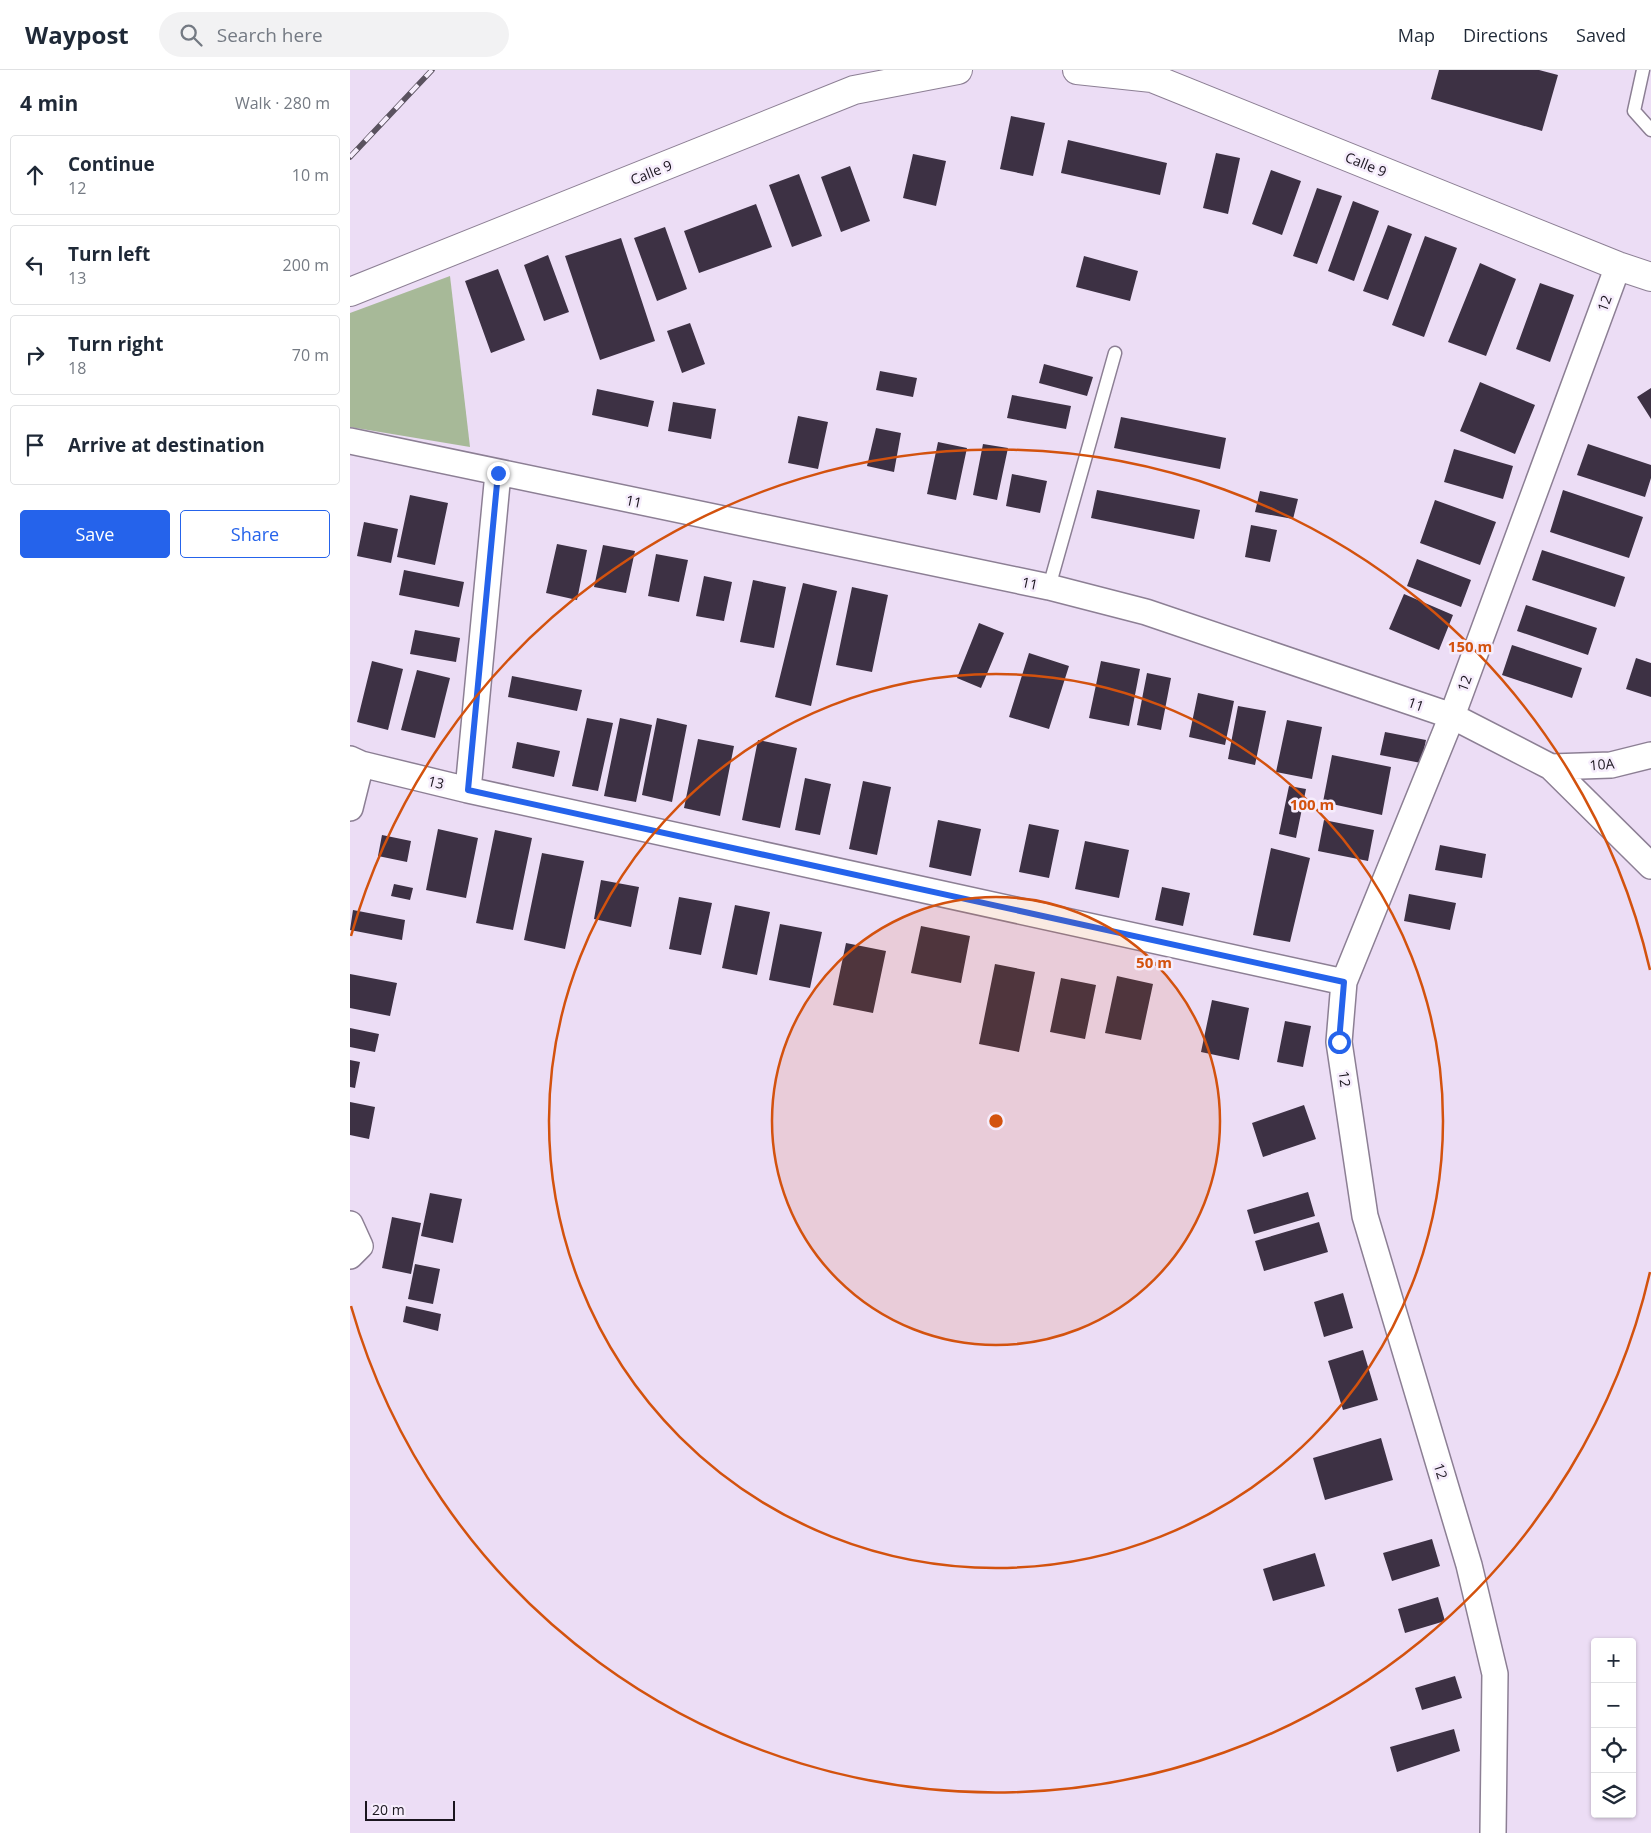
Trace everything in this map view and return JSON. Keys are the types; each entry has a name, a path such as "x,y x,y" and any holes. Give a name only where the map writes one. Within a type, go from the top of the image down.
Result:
{"street":[{"name":"Calle 9","path":"350,292 854,90 958,70"},
{"name":"Calle 9","path":"1077,70 1153,74 1618,266 1651,277"},
{"name":"12","path":"1493,1833 1495,1674 1469,1566 1365,1216 1339,1042 1344,982 1452,716 1618,266"},
{"name":"11","path":"350,442 1049,587 1146,612 1452,716 1551,767 1651,866"},
{"path":"468,790 498,473"},
{"name":"10A","path":"1551,767 1610,765 1651,755"},
{"path":"350,808 356,762"},
{"name":"13","path":"356,762 468,790 1344,982"},
{"path":"350,1224 360,1246 350,1256"}],"lane":[{"path":"1643,70 1634,111 1651,130"},
{"path":"1049,587 1115,353"}],"green space":[{"path":"450,276 470,447 350,427 350,313"}],"building":[{"path":"1439,70 1539,70 1558,75 1542,131 1431,99"},
{"path":"1011,116 1045,123 1033,176 1000,169"},
{"path":"1068,140 1167,163 1160,195 1061,173"},
{"path":"1216,153 1240,158 1228,214 1203,208"},
{"path":"913,154 946,161 936,206 903,198"},
{"path":"850,166 870,221 841,232 821,177"},
{"path":"1271,170 1301,181 1282,235 1252,224"},
{"path":"799,174 822,236 792,247 769,185"},
{"path":"1317,188 1342,196 1317,264 1293,256"},
{"path":"1353,201 1379,211 1354,281 1328,271"},
{"path":"756,204 772,247 699,273 684,231"},
{"path":"1388,225 1412,234 1388,300 1363,291"},
{"path":"665,227 687,289 657,301 634,238"},
{"path":"1425,236 1457,248 1424,337 1392,325"},
{"path":"621,238 655,341 600,360 565,256"},
{"path":"548,255 569,312 544,321 524,265"},
{"path":"1084,256 1138,271 1130,301 1076,287"},
{"path":"1480,263 1516,279 1486,356 1448,342"},
{"path":"498,269 525,340 491,353 465,281"},
{"path":"1540,283 1574,295 1550,362 1516,349"},
{"path":"690,323 705,364 682,373 667,331"},
{"path":"1044,364 1093,377 1087,396 1039,383"},
{"path":"880,371 917,378 913,397 876,390"},
{"path":"1480,382 1535,405 1515,454 1460,431"},
{"path":"1651,388 1651,419 1637,397"},
{"path":"597,389 654,401 648,427 592,415"},
{"path":"1012,395 1071,406 1066,429 1007,418"},
{"path":"673,402 716,409 711,439 668,431"},
{"path":"798,416 828,422 818,469 788,463"},
{"path":"1121,417 1226,438 1220,469 1114,448"},
{"path":"876,428 901,433 894,472 867,466"},
{"path":"938,442 967,448 956,500 927,494"},
{"path":"983,444 1008,448 997,500 973,495"},
{"path":"1588,444 1651,465 1651,478 1645,497 1577,475"},
{"path":"1454,449 1513,466 1503,499 1444,482"},
{"path":"1012,474 1047,481 1040,513 1006,506"},
{"path":"1097,490 1200,510 1194,539 1091,518"},
{"path":"1563,490 1643,517 1629,558 1550,532"},
{"path":"1260,491 1298,499 1293,519 1255,512"},
{"path":"410,495 448,503 435,565 397,557"},
{"path":"1435,500 1496,522 1480,565 1420,543"},
{"path":"364,522 398,529 391,563 357,556"},
{"path":"1251,525 1277,530 1270,562 1245,557"},
{"path":"557,544 587,550 577,600 546,593"},
{"path":"603,545 635,551 626,593 594,587"},
{"path":"1542,550 1625,577 1615,607 1532,580"},
{"path":"656,554 688,560 679,602 648,596"},
{"path":"1417,559 1471,580 1461,607 1407,586"},
{"path":"404,570 464,582 459,607 399,595"},
{"path":"704,576 732,582 724,621 696,616"},
{"path":"753,580 786,587 774,648 740,642"},
{"path":"803,583 837,591 811,706 775,697"},
{"path":"852,587 888,595 872,672 836,665"},
{"path":"1404,594 1453,615 1439,650 1389,629"},
{"path":"1526,605 1597,628 1588,655 1517,631"},
{"path":"979,623 1004,633 981,688 957,678"},
{"path":"415,630 460,638 456,662 410,654"},
{"path":"1512,645 1582,668 1572,698 1502,675"},
{"path":"1029,653 1069,666 1049,729 1009,717"},
{"path":"1636,658 1651,663 1651,697 1626,689"},
{"path":"372,661 403,669 388,730 357,722"},
{"path":"1101,661 1140,669 1129,726 1089,718"},
{"path":"417,670 450,678 435,738 401,730"},
{"path":"1147,673 1171,678 1161,730 1137,725"},
{"path":"512,676 582,690 577,711 508,697"},
{"path":"1198,693 1234,701 1225,745 1189,737"},
{"path":"1238,706 1266,711 1255,765 1228,759"},
{"path":"587,718 613,723 598,791 572,786"},
{"path":"620,718 652,725 636,802 604,796"},
{"path":"657,718 687,725 672,802 642,795"},
{"path":"1287,720 1322,727 1312,779 1276,772"},
{"path":"1385,732 1426,740 1421,763 1380,755"},
{"path":"698,739 734,746 720,816 684,808"},
{"path":"758,740 797,748 780,828 742,820"},
{"path":"517,742 560,751 554,777 512,768"},
{"path":"1332,755 1391,767 1382,815 1323,802"},
{"path":"805,778 831,784 820,835 795,830"},
{"path":"863,781 891,787 877,855 849,849"},
{"path":"1289,786 1306,789 1296,838 1279,834"},
{"path":"938,820 981,829 971,876 929,867"},
{"path":"1324,820 1374,830 1368,861 1318,851"},
{"path":"1029,824 1059,830 1049,878 1019,872"},
{"path":"438,829 478,838 466,898 426,890"},
{"path":"495,830 532,838 513,930 476,923"},
{"path":"382,835 411,841 407,862 378,856"},
{"path":"1085,841 1129,850 1119,898 1075,889"},
{"path":"1440,845 1486,854 1482,878 1435,870"},
{"path":"1271,848 1310,858 1290,942 1253,935"},
{"path":"542,853 584,861 565,949 524,940"},
{"path":"601,880 639,887 631,927 594,919"},
{"path":"394,884 413,888 410,900 391,896"},
{"path":"1162,887 1190,893 1183,926 1155,920"},
{"path":"1409,894 1456,903 1450,930 1404,921"},
{"path":"679,897 712,903 701,955 669,949"},
{"path":"735,905 770,912 757,975 722,968"},
{"path":"353,910 405,920 402,940 350,930"},
{"path":"780,924 822,932 810,988 769,980"},
{"path":"921,926 970,936 961,983 911,973"},
{"path":"846,943 886,951 873,1013 833,1005"},
{"path":"995,964 1035,972 1019,1052 979,1044"},
{"path":"350,974 397,983 390,1016 350,1008"},
{"path":"1117,976 1153,984 1141,1040 1105,1033"},
{"path":"1061,978 1096,985 1085,1039 1050,1032"},
{"path":"1212,1000 1249,1008 1239,1060 1201,1052"},
{"path":"1285,1021 1311,1026 1303,1067 1277,1062"},
{"path":"350,1028 379,1034 375,1052 350,1047"},
{"path":"350,1060 360,1062 355,1088 350,1087"},
{"path":"350,1102 375,1107 369,1139 350,1135"},
{"path":"1304,1105 1316,1139 1263,1157 1252,1123"},
{"path":"1308,1192 1315,1216 1254,1234 1247,1210"},
{"path":"430,1193 462,1199 453,1243 421,1236"},
{"path":"392,1217 421,1223 411,1274 382,1268"},
{"path":"1319,1222 1328,1252 1264,1271 1255,1241"},
{"path":"415,1264 440,1269 433,1304 408,1299"},
{"path":"1343,1293 1353,1328 1324,1337 1314,1302"},
{"path":"406,1306 441,1314 438,1331 403,1322"},
{"path":"1363,1350 1378,1400 1343,1410 1328,1361"},
{"path":"1381,1438 1393,1480 1325,1500 1313,1458"},
{"path":"1432,1539 1440,1566 1392,1581 1383,1553"},
{"path":"1315,1553 1325,1586 1273,1601 1263,1569"},
{"path":"1438,1597 1445,1621 1405,1633 1398,1609"},
{"path":"1455,1676 1462,1698 1422,1710 1415,1688"},
{"path":"1454,1729 1460,1751 1397,1772 1390,1747"}],"railway":[{"path":"350,157 432,70"}],"route":[{"path":"498,473 468,790 1344,982 1339,1042"}]}
